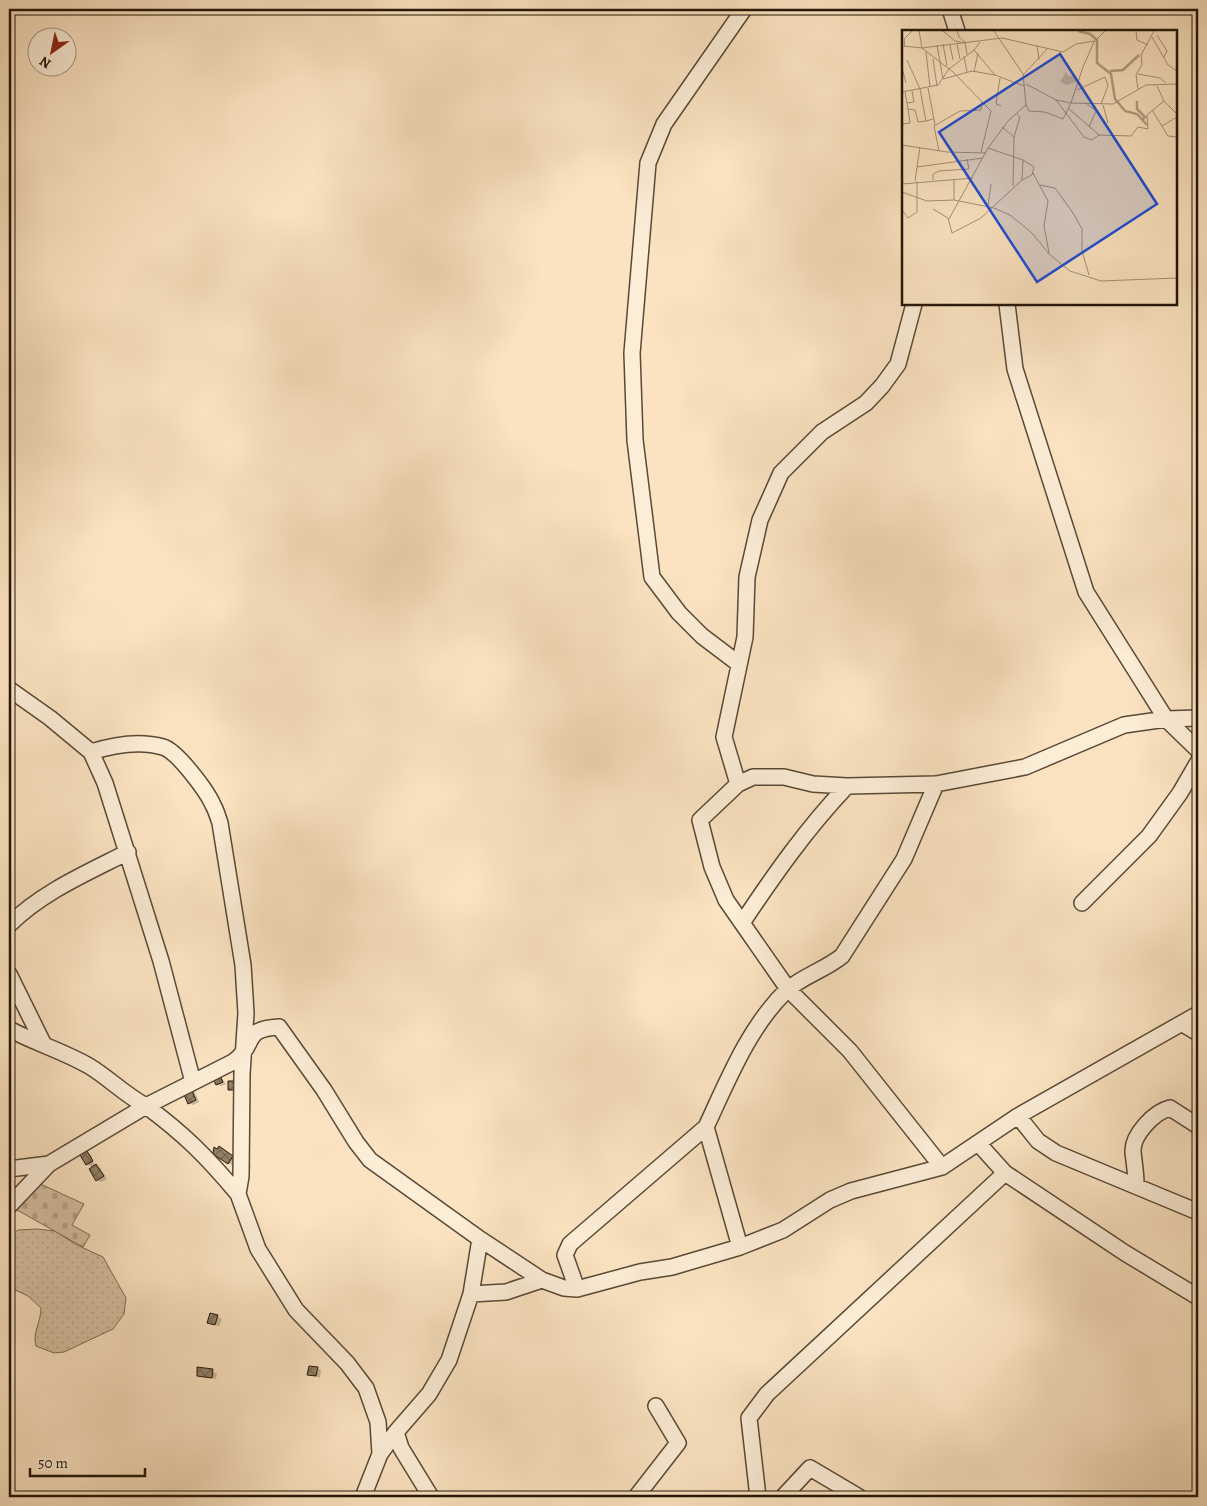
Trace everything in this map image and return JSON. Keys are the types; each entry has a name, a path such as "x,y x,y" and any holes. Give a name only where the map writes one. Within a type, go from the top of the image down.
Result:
{"street":[{"path":"739,664 702,636 680,613 652,577 635,440 632,352 648,163 664,124 744,9"},
{"path":"950,9 957,30"},
{"path":"738,784 724,738 745,637 747,577 760,520 781,473 822,432 866,404 898,364 914,305"},
{"path":"1007,305 1014,368 1086,592 1166,719 1198,750"},
{"path":"9,689 50,718 91,752 105,783 128,852 161,961 193,1082"},
{"path":"942,1167 850,1051 788,990 726,900 712,867 700,820 738,784 753,777 770,775 813,784 847,786 936,784 1025,767 1124,725 1166,719 1198,718"},
{"path":"91,752 114,745 139,744 165,747 183,763 213,803 220,823 243,965 246,1013 241,1176 238,1194"},
{"path":"1082,903 1149,836 1180,793 1198,762"},
{"path":"577,1289 565,1255 570,1244 706,1127 740,1056 772,1006 788,990 831,965 842,956 904,859 936,784"},
{"path":"742,923 771,879 820,815 847,786"},
{"path":"9,925 38,902 75,879 128,852"},
{"path":"9,974 43,1044"},
{"path":"9,1206 49,1164 146,1106 233,1062 244,1052 256,1032 261,1028 279,1027 324,1090 356,1142 370,1160 480,1239 542,1280 564,1288 577,1289 640,1272 672,1267 740,1247 783,1230 830,1200 851,1191 942,1167 1018,1116 1184,1024 1198,1014"},
{"path":"1184,1024 1198,1033"},
{"path":"9,1029 92,1068 182,1133 205,1154 238,1194 258,1249 296,1310 347,1363 366,1388 378,1422 380,1454"},
{"path":"1136,1184 1133,1151 1135,1139 1148,1123 1163,1110 1170,1108 1198,1126"},
{"path":"1018,1116 1047,1148 1136,1184 1198,1212"},
{"path":"706,1127 740,1247"},
{"path":"978,1143 1005,1172 1125,1253 1198,1297"},
{"path":"9,1169 49,1164"},
{"path":"758,1497 754,1479 754,1444 749,1418 767,1394 1005,1172"},
{"path":"362,1497 380,1454 396,1432 429,1394 449,1360 471,1294 480,1239"},
{"path":"471,1294 506,1292 542,1280"},
{"path":"636,1497 678,1443 656,1406"},
{"path":"396,1432 401,1448 431,1497"},
{"path":"783,1497 810,1468 859,1497"}],"green space":[{"path":"34,1181 84,1204 72,1225 90,1235 83,1247 10,1206"},
{"path":"37,1229 55,1231 75,1244 103,1257 126,1298 124,1314 113,1329 64,1352 54,1353 36,1346 35,1336 41,1308 28,1296 9,1287 9,1237 18,1230"}],"building":[{"path":"219,1074 223,1082 216,1085 212,1077"},
{"path":"228,1081 237,1081 237,1090 228,1090"},
{"path":"190,1087 196,1100 188,1104 182,1090"},
{"path":"219,1146 233,1156 228,1164 213,1154 214,1147 217,1149"},
{"path":"87,1151 93,1161 86,1165 80,1155"},
{"path":"96,1164 104,1176 96,1181 89,1169"},
{"path":"210,1313 218,1315 215,1325 207,1323"},
{"path":"309,1366 318,1367 316,1376 307,1375"},
{"path":"197,1367 213,1369 212,1378 197,1376"}]}
